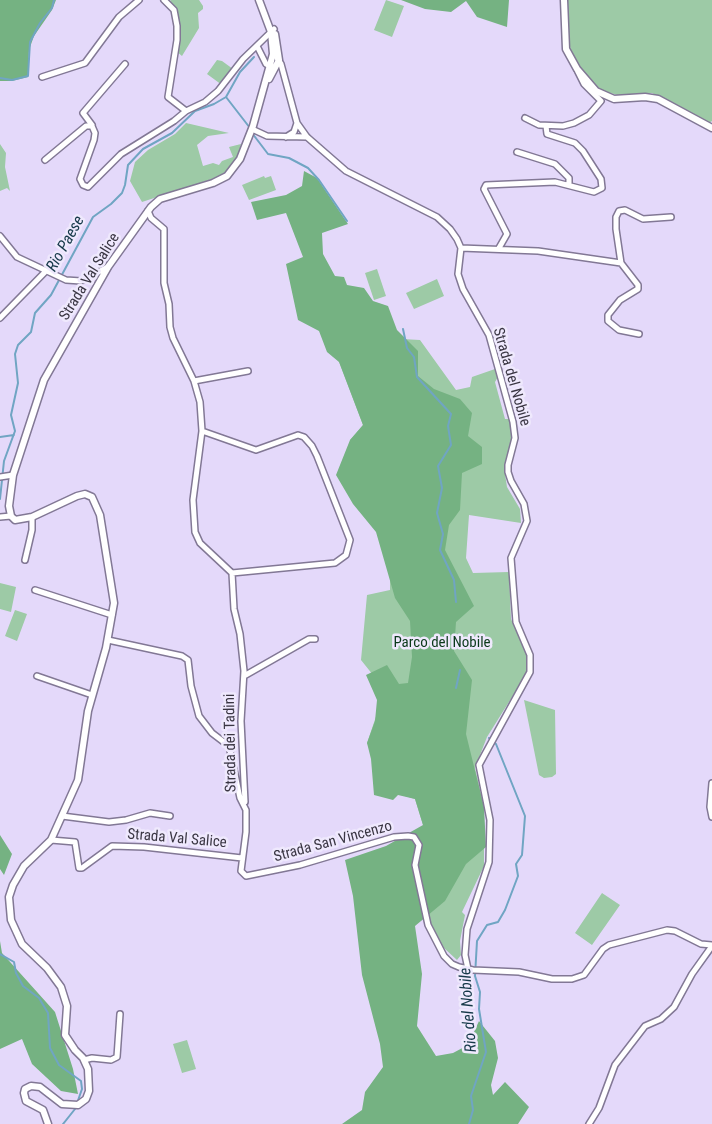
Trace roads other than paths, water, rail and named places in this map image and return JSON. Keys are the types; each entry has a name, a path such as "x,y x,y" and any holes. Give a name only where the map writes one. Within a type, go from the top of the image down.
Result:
{"street":[{"path":"42,77 85,63 119,17 139,0"},
{"path":"164,0 174,10 177,26 177,40 168,97 186,111"},
{"path":"259,0 272,30"},
{"path":"263,0 297,123 308,137 346,171 437,217 450,229 461,248 538,251 621,263"},
{"path":"525,118 546,126 574,123 589,115 601,102 584,84 569,55 565,42 564,0"},
{"path":"125,64 83,113 92,126 94,140 80,178 86,188 121,154 174,122 186,111 205,102 218,91 243,58 272,30"},
{"name":"Strada Val Salice","path":"11,516 9,506 13,475 44,380 108,267 148,211 160,198 213,183 227,176 240,159 252,131 266,86 273,54 272,30"},
{"path":"257,46 266,64 270,66"},
{"path":"273,54 279,60"},
{"name":"Strada Val Salice","path":"266,86 279,60"},
{"path":"577,69 604,96 614,99 645,97 658,99 712,128"},
{"path":"284,138 294,132 297,123"},
{"path":"45,160 86,126 92,126"},
{"path":"499,248 507,234 484,189 486,185 555,182 594,192 602,188 601,179 583,151 575,143 547,134 546,126"},
{"path":"252,131 267,136 284,138 308,137"},
{"path":"517,152 556,164 569,178 569,185"},
{"path":"639,334 619,330 608,321 610,311 620,300 638,289 638,285 621,263 616,217 619,211 625,210 642,220 671,217"},
{"path":"148,211 151,218 164,229 162,254 164,284 169,304 170,327 173,338 194,381 200,402 202,431 193,500 195,532 200,543 232,573 335,563 346,555 350,540 317,456 312,446 304,437 298,435 256,450 202,431"},
{"path":"0,236 17,257 61,277 81,281 108,267"},
{"name":"Strada del Nobile","path":"461,248 458,274 463,288 489,335 513,422 515,438 508,464 508,472 510,481 524,504 527,521 511,558 516,622 530,654 530,672 478,766 490,820 489,862 467,929 465,955 473,970"},
{"path":"0,318 46,271"},
{"path":"194,381 248,371"},
{"path":"2,476 13,475"},
{"path":"0,517 11,516 15,520 32,517 77,496 85,494 92,497 100,515 114,603 108,640 92,695 81,770 51,840 31,858 18,875 9,897 9,913 22,944 47,968 62,987 67,1006 65,1035 84,1060 88,1069 89,1091 86,1099 76,1105 62,1104 40,1087 27,1088 24,1098 43,1110 48,1124"},
{"path":"25,560 32,530 32,517"},
{"name":"Strada dei Tadini","path":"232,573 234,609 240,634 244,676 242,784 246,810"},
{"path":"35,590 112,615"},
{"name":"Strada dei Tadini","path":"244,676 309,639 315,639"},
{"path":"108,640 182,656 188,660 191,686 199,716 212,733 228,744 240,798 246,810 246,832 242,858"},
{"path":"37,676 92,695"},
{"path":"712,782 710,806 712,817"},
{"name":"Strada Val Salice","path":"62,816 109,822 126,820 150,813 170,816"},
{"name":"Strada San Vincenzo","path":"242,858 242,874 252,875 300,865 394,837 414,837 419,845 416,866 419,892 432,937 444,956 452,964 473,970 499,970 552,979 572,979 584,975 603,949 609,945 667,930 701,944 712,946"},
{"name":"Strada Val Salice","path":"51,840 75,842 79,868 82,868 112,846 144,847 242,858"},
{"path":"589,1124 599,1108 615,1066 645,1026 661,1019 674,1007 692,974 712,946"},
{"path":"84,1060 111,1060 117,1058 120,1014"}],"waterway":[{"path":"0,78 12,80 28,76 30,42 40,23 52,8 54,0"},
{"name":"Rio Paese","path":"0,499 4,461 15,431 11,415 18,383 15,354 18,345 31,332 35,313 51,295 93,217 122,193 128,165 143,149 172,133 195,111 226,97 240,72 254,57"},
{"name":"Rio del Nobile","path":"226,97 250,128"},
{"name":"Rio del Nobile","path":"252,133 268,154 289,158 308,168 319,180 347,221"},
{"name":"Rio del Nobile","path":"403,329 407,348 414,357 417,377 451,414 448,426 451,445 438,466 442,488 437,513 443,534 440,550 454,580 456,602"},
{"path":"0,437 14,435"},
{"name":"Rio del Nobile","path":"456,688 460,670"},
{"name":"Rio del Nobile","path":"469,1124 473,1110 471,1096 486,1052 479,1009 480,992 475,976 477,941 487,925 498,922 505,910 518,876 516,864 522,855 525,816 496,744 489,738"},
{"name":"Rio Paese","path":"0,954 14,962 16,973 23,986 39,998 48,1013 50,1048 59,1065 81,1081 82,1089 75,1109 63,1124"}],"park label":[{"name":"Parco del Nobile","path":"442,643"}]}
